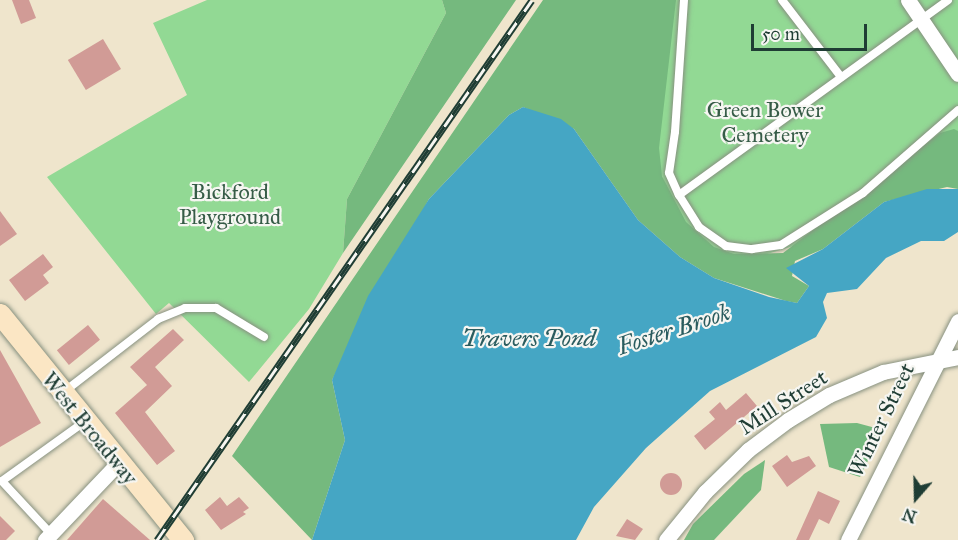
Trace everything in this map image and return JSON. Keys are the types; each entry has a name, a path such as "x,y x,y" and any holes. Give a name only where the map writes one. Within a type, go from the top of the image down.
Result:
{"main road":[{"name":"West Broadway","path":"0,314 117,464 183,540"}],"street":[{"path":"908,0 958,74"},
{"name":"Winter Street","path":"848,540 935,360 958,321"},
{"name":"Mill Street","path":"666,540 705,492 748,450 788,420 829,395 882,372 958,357"},
{"path":"48,537 117,464"}],"lane":[{"path":"684,0 675,132 669,173 679,195 699,227 726,246 752,249 781,245 863,193 958,110"},
{"path":"782,0 842,77"},
{"path":"679,195 948,0"},
{"path":"62,394 158,319 185,308 216,308 264,337"},
{"path":"48,537 1,480 84,422"}],"green space":[{"name":"Bickford Playground","path":"207,0 442,0 446,13 347,199 343,253 309,309 249,382 169,303 156,314 47,177 187,95 153,23"},
{"path":"442,0 516,0 343,253 347,199 446,13"},
{"path":"543,0 676,0 659,148 662,176 686,222 714,247 734,254 783,253 940,133 954,129 958,131 958,189 947,187 884,202 823,249 795,261 792,276 809,286 797,303 786,301 714,278 680,257 638,220 574,129 523,107 509,115 429,199 332,380 345,440 312,540 232,456"},
{"name":"Green Bower Cemetery","path":"587,0 958,0 958,140 797,245 744,261 688,237"},
{"path":"857,423 883,430 860,477 829,467 820,424"},
{"path":"765,460 761,490 714,540 684,540 693,524 744,474"}],"water":[{"name":"Travers Pond","path":"523,107 561,119 574,129 638,220 680,257 714,278 769,297 797,303 809,286 786,268 823,249 884,202 927,189 958,189 958,232 944,241 921,241 886,258 857,289 827,293 823,302 827,318 816,337 710,391 646,448 594,507 576,540 312,540 345,440 332,380 368,296 429,199 509,115"}],"building":[{"path":"12,0 29,0 36,18 21,24"},
{"path":"103,39 121,69 86,90 68,60"},
{"path":"0,211 17,234 0,246"},
{"path":"43,254 53,267 43,275 49,283 25,301 9,280"},
{"path":"88,325 100,340 69,365 57,350"},
{"path":"173,329 184,340 155,367 172,386 145,412 175,451 157,465 115,413 147,385 130,367"},
{"path":"0,350 41,423 0,447"},
{"path":"746,393 757,406 705,450 694,436 715,419 709,412 720,402 726,410"},
{"path":"787,455 792,462 809,456 816,466 787,487 772,466"},
{"path":"671,473 679,476 682,484 679,492 671,495 663,492 660,484 663,476"},
{"path":"818,491 840,501 829,524 819,519 809,540 796,540"},
{"path":"220,497 227,506 239,497 249,508 243,512 246,514 221,530 205,510"},
{"path":"103,499 150,540 67,540"},
{"path":"0,516 15,531 6,540 0,540"},
{"path":"627,519 643,529 635,540 616,536"}],"railway":[{"path":"157,540 532,0"}],"water label":[{"name":"Foster Brook","path":"674,330"}]}
